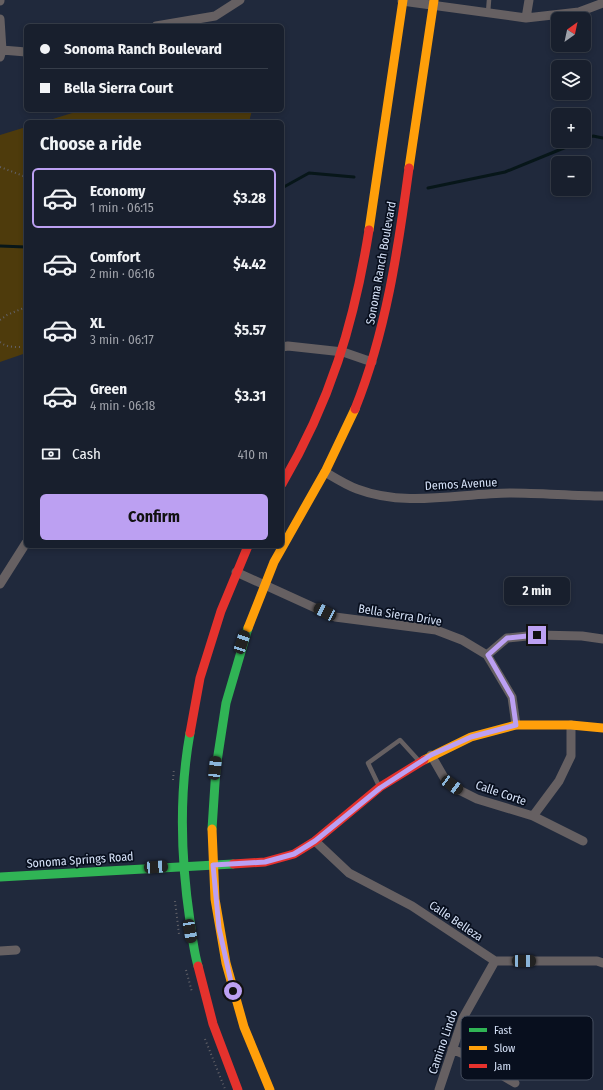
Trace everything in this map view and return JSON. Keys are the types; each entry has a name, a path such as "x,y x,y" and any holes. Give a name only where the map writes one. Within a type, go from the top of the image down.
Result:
{"main road":[{"name":"Sonoma Ranch Boulevard","path":"284,480 319,416 343,352 361,277 402,1"},
{"name":"Sonoma Ranch Boulevard","path":"284,544 325,472 351,419 372,362 391,287 433,3"},
{"path":"238,1090 217,1036 198,973 188,913 184,865 183,798 192,714 209,643 223,603 247,548"},
{"name":"Sonoma Ranch Boulevard","path":"270,1090 247,1034 231,982 219,928 213,865 213,795 222,724 229,687 239,651 264,584 282,548"},
{"name":"Sonoma Springs Road","path":"0,877 184,865 265,862 294,854 315,841 380,788 431,755 471,737 516,725 571,725 603,728"}],"street":[{"path":"168,24 214,16 240,0"},
{"path":"526,18 529,0"},
{"path":"402,1 433,3 526,18 579,12 603,3"},
{"path":"0,18 1,54 24,52"},
{"path":"284,347 343,352 372,362"},
{"name":"Demos Avenue","path":"325,472 356,489 376,495 398,498 433,498 511,493 603,496"},
{"path":"0,584 24,546"},
{"name":"Bella Sierra Drive","path":"236,572 335,617 436,630 462,640 488,655"},
{"path":"516,725 512,697 488,655 507,638 537,635 582,636 603,639"},
{"name":"Calle Corte","path":"533,816 559,781 571,756 571,725"},
{"name":"Calle Corte","path":"431,755 446,781 459,790 477,799 533,816 583,841"},
{"name":"Calle Belleza","path":"315,841 349,874 412,906 495,961"},
{"path":"0,951 16,950"},
{"path":"495,961 597,961 603,963"},
{"name":"Camino Lindo","path":"464,1016 495,961"},
{"name":"Camino Lindo","path":"439,1090 461,1024"},
{"path":"452,1049 461,1053"},
{"path":"510,1080 515,1083"}],"lane":[{"path":"488,13 489,0"},
{"path":"380,788 368,763 400,740 420,762"}],"path":[{"path":"0,167 24,176"},
{"path":"0,320 7,315 24,308"},
{"path":"0,342 15,348 24,347"}],"shaded area":[{"path":"76,112 252,112 250,120 50,120"},
{"path":"24,128 24,354 0,362 0,135"}],"waterway":[{"path":"591,137 603,138"},
{"path":"428,188 505,172 564,148"},
{"path":"284,187 309,173 354,177"},
{"path":"0,246 24,247"}],"traffic: fast":[{"path":"212,829 216,768 226,703 248,628"},
{"path":"190,733 186,756 182,827 187,898 193,944 198,966"},
{"path":"0,877 233,864"}],"traffic: slow":[{"path":"369,230 403,0"},
{"path":"409,168 434,0"},
{"path":"284,544 326,470 355,409"},
{"path":"248,628 274,562 282,548"},
{"path":"424,760 471,737 516,725 571,725 603,728"},
{"path":"212,829 215,899 226,963 244,1027 270,1090"}],"traffic: jam":[{"path":"355,409 375,350 390,290 409,168"},
{"path":"284,480 314,423 338,362 356,298 369,230"},
{"path":"190,733 200,678 221,611 247,548"},
{"path":"233,864 265,862 294,854 315,841 380,787 424,760"},
{"path":"198,966 213,1024 238,1090"}],"route":[{"path":"233,991 219,928 213,865 265,862 294,854 315,841 380,788 431,755 471,737 516,725 512,697 488,655 507,638 537,635"}]}
